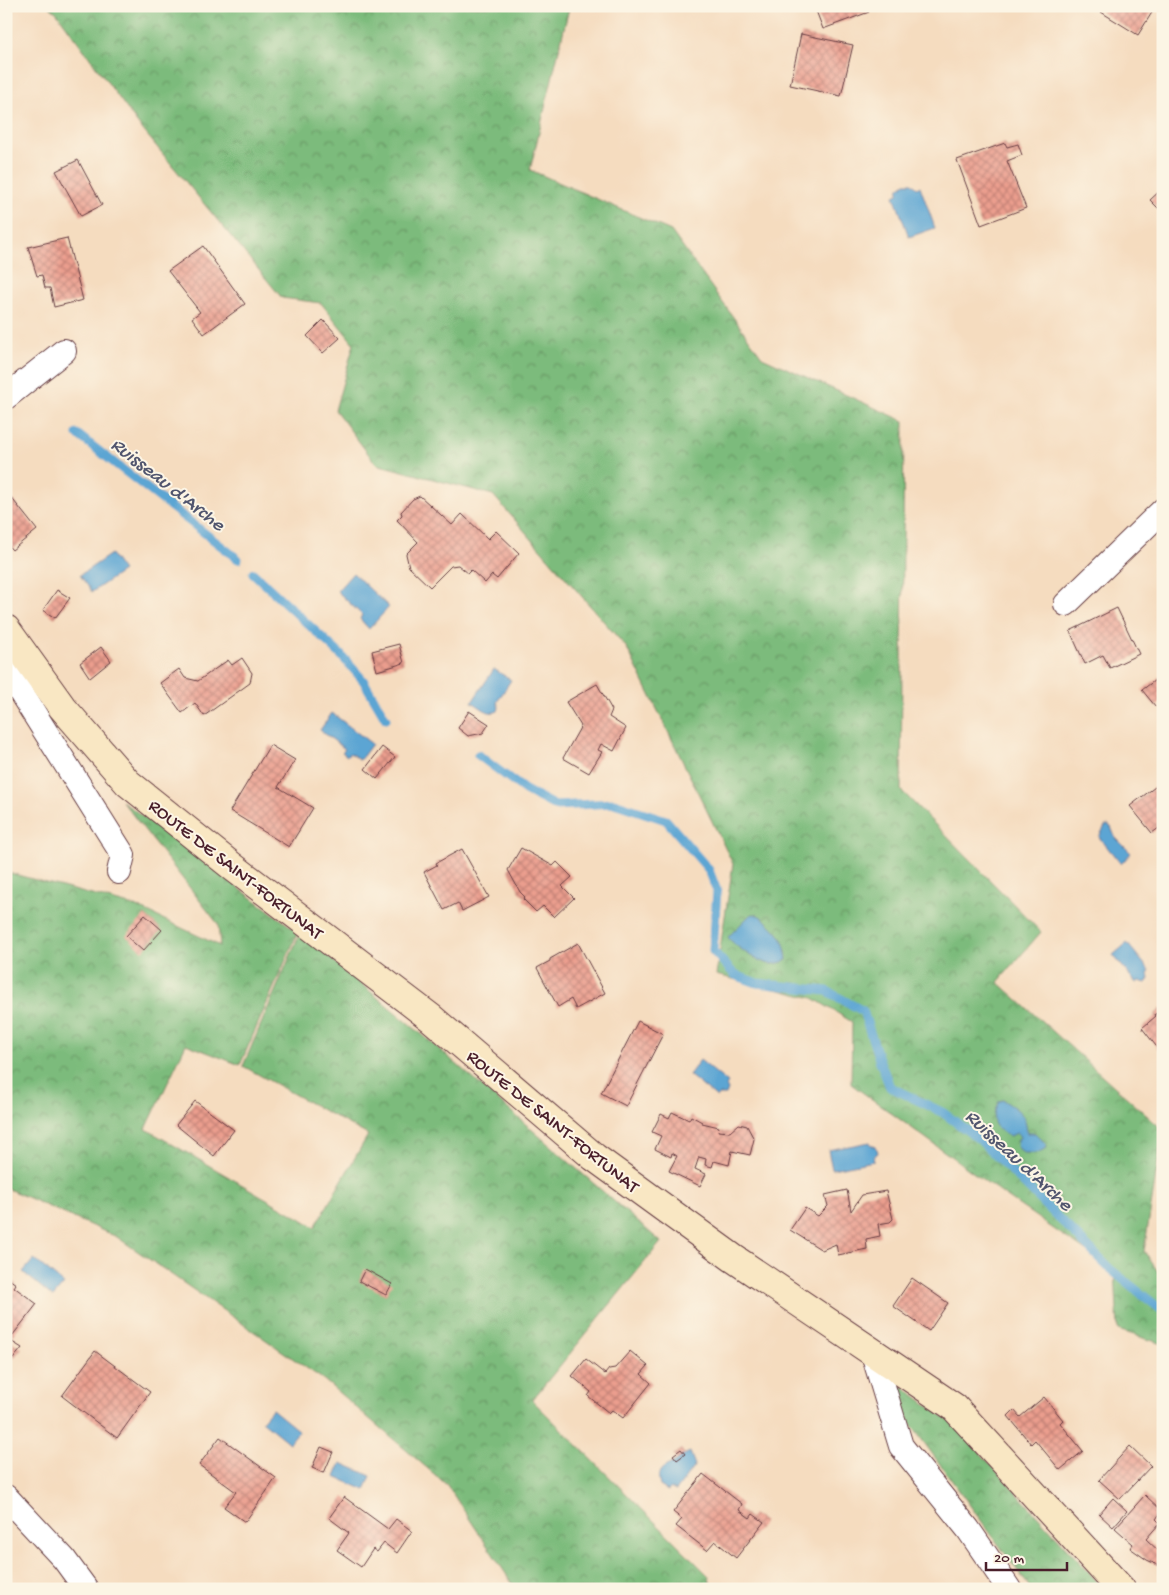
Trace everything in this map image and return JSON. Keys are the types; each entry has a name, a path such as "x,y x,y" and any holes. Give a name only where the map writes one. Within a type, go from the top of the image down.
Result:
{"street":[{"path":"6,397 64,351"},
{"path":"1066,604 1163,510"},
{"name":"ROUTE DE SAINT-FORTUNAT","path":"6,629 62,707 128,783 233,867 431,1018 594,1157 733,1258 954,1407 1121,1589"},
{"path":"6,669 123,855 119,872"},
{"path":"874,1353 900,1446 968,1529 1008,1589"},
{"path":"6,1497 64,1558 86,1589"}],"green space":[{"path":"49,6 568,6 530,170 671,231 762,357 904,421 901,790 1041,932 998,982 1163,1130 1144,1251 1163,1279 1163,1344 1118,1330 1115,1271 1007,1197 851,1084 852,1022 813,998 716,975 733,864 627,648 493,495 376,464 335,410 354,344 321,303 282,298 138,124 57,13"},
{"path":"122,801 298,932 240,1065 186,1044 146,1129 315,1227 368,1135 243,1066 300,933 431,1042 661,1242 532,1400 709,1576 711,1589 516,1589 447,1485 324,1380 117,1237 6,1188 6,872 137,907 220,946 218,924"},
{"path":"893,1379 956,1426 1104,1589 1031,1589 904,1415"}],"water":[{"path":"905,183 912,183 917,188 920,186 935,228 909,237 894,196 898,194 899,188"},
{"path":"111,554 123,571 92,592 80,575"},
{"path":"353,573 389,607 369,629 360,619 362,615 337,591"},
{"path":"494,669 511,680 497,702 498,711 491,712 472,702"},
{"path":"332,713 372,744 360,760 350,753 347,756 342,752 345,749 320,730"},
{"path":"1105,826 1111,827 1115,837 1131,853 1121,864 1099,837"},
{"path":"754,914 764,919 779,934 785,947 787,960 772,964 761,961 742,950 728,937 750,915"},
{"path":"1127,943 1150,971 1148,973 1149,979 1146,983 1139,981 1136,983 1113,955"},
{"path":"700,1060 728,1083 726,1095 719,1095 717,1098 689,1075"},
{"path":"1003,1100 1023,1116 1027,1133 1035,1133 1046,1144 1047,1148 1037,1153 1023,1153 1017,1146 1020,1137 1017,1133 1010,1136 996,1126 994,1114 999,1101"},
{"path":"870,1142 871,1146 877,1149 878,1153 873,1157 874,1161 832,1169 828,1150"},
{"path":"34,1259 64,1284 53,1297 23,1272"},
{"path":"272,1409 299,1431 289,1443 262,1421"},
{"path":"690,1452 695,1465 676,1491 670,1488 668,1491 660,1486 659,1475 662,1469"},
{"path":"341,1463 371,1476 365,1490 335,1477"}],"building":[{"path":"820,6 866,6 869,12 823,29 815,8"},
{"path":"1105,6 1156,6 1138,35 1101,12"},
{"path":"801,34 853,45 841,96 790,85"},
{"path":"1005,143 1007,147 1018,144 1022,155 1007,161 1026,208 981,225 957,160"},
{"path":"78,160 102,205 81,216 56,171"},
{"path":"1163,188 1163,213 1150,200"},
{"path":"67,238 83,300 54,307 50,288 45,288 42,275 37,276 28,247"},
{"path":"203,246 245,304 204,334 192,318 200,312 168,271"},
{"path":"323,320 340,338 323,353 307,336"},
{"path":"6,491 37,530 12,550 6,543"},
{"path":"420,496 452,525 462,514 488,539 496,531 519,553 497,579 492,575 485,583 471,570 468,573 458,565 451,566 430,587 409,567 406,554 418,542 397,520 402,515 401,512 413,499"},
{"path":"57,590 70,598 55,618 43,610"},
{"path":"1117,608 1139,654 1110,668 1103,655 1085,664 1070,631"},
{"path":"399,644 404,663 377,671 372,651"},
{"path":"101,647 111,661 90,678 80,663"},
{"path":"242,658 252,673 250,683 204,716 195,703 182,713 160,683 179,669 185,678 198,681 228,660 232,665"},
{"path":"1163,674 1163,702 1156,707 1142,690"},
{"path":"597,684 612,710 609,717 626,728 614,751 601,744 598,750 602,752 589,773 563,758 581,726 566,702"},
{"path":"469,711 489,724 483,733 468,736 458,728"},
{"path":"270,745 295,760 278,787 313,808 289,847 230,811"},
{"path":"382,747 395,757 377,779 365,769"},
{"path":"1163,772 1163,781 1158,775"},
{"path":"1163,781 1163,825 1152,833 1130,806"},
{"path":"521,848 553,866 557,862 572,877 562,886 574,898 554,917 543,906 536,912 523,899 525,897 520,892 508,870"},
{"path":"462,849 489,897 462,911 458,903 444,910 424,872"},
{"path":"145,915 162,930 143,951 126,936"},
{"path":"578,943 605,993 576,1009 571,999 558,1007 537,968"},
{"path":"1163,1007 1163,1055 1142,1028"},
{"path":"638,1021 663,1034 626,1106 601,1093"},
{"path":"195,1101 234,1130 214,1156 176,1125"},
{"path":"672,1112 689,1120 691,1116 702,1123 719,1127 718,1131 730,1132 739,1124 747,1126 754,1139 750,1155 732,1151 729,1165 714,1161 712,1167 705,1165 706,1159 699,1157 695,1169 706,1174 700,1186 669,1171 677,1156 672,1153 671,1157 655,1149 661,1136 652,1132 661,1114 669,1118"},
{"path":"847,1190 851,1211 862,1195 886,1191 893,1219 890,1222 878,1224 880,1236 866,1239 867,1249 838,1255 836,1244 822,1250 790,1230 805,1208 818,1216 828,1206 825,1195"},
{"path":"365,1269 392,1284 386,1295 359,1281"},
{"path":"6,1277 16,1284 14,1287 37,1304 9,1340 22,1348 13,1359 6,1360"},
{"path":"912,1278 948,1303 929,1331 893,1306"},
{"path":"95,1351 150,1392 117,1438 62,1396"},
{"path":"630,1351 648,1366 641,1374 651,1383 623,1418 612,1410 609,1413 588,1396 591,1392 572,1376 586,1359 605,1374 609,1369 615,1368"},
{"path":"1044,1397 1063,1420 1060,1423 1083,1451 1060,1470 1035,1440 1031,1444 1008,1416 1014,1410 1020,1417"},
{"path":"220,1437 276,1478 245,1522 224,1507 236,1492 199,1465"},
{"path":"1130,1446 1151,1466 1120,1499 1099,1480"},
{"path":"321,1447 333,1452 324,1473 312,1468"},
{"path":"681,1449 685,1454 677,1460 673,1455"},
{"path":"703,1474 742,1504 739,1510 750,1518 753,1514 764,1522 736,1558 715,1541 707,1550 676,1526 682,1519 673,1512"},
{"path":"1145,1495 1162,1511 1156,1519 1160,1523 1146,1539 1163,1555 1163,1563 1160,1566 1147,1560 1130,1548 1133,1544 1115,1528"},
{"path":"344,1497 388,1529 396,1519 412,1531 397,1553 384,1543 377,1552 373,1549 361,1567 337,1550 349,1533 329,1518"},
{"path":"1113,1498 1127,1511 1113,1527 1099,1514"}],"waterway":[{"name":"Ruisseau d'Arche","path":"77,434 238,559"},
{"name":"Ruisseau d'Arche","path":"253,573 340,654 363,680 386,719"},
{"name":"Ruisseau d'Arche","path":"478,755 525,790 555,806 614,803 666,820 709,870 717,891 713,951 735,975 757,983 827,991 863,1011 890,1087 942,1112 979,1139 1110,1269 1163,1311"}]}
